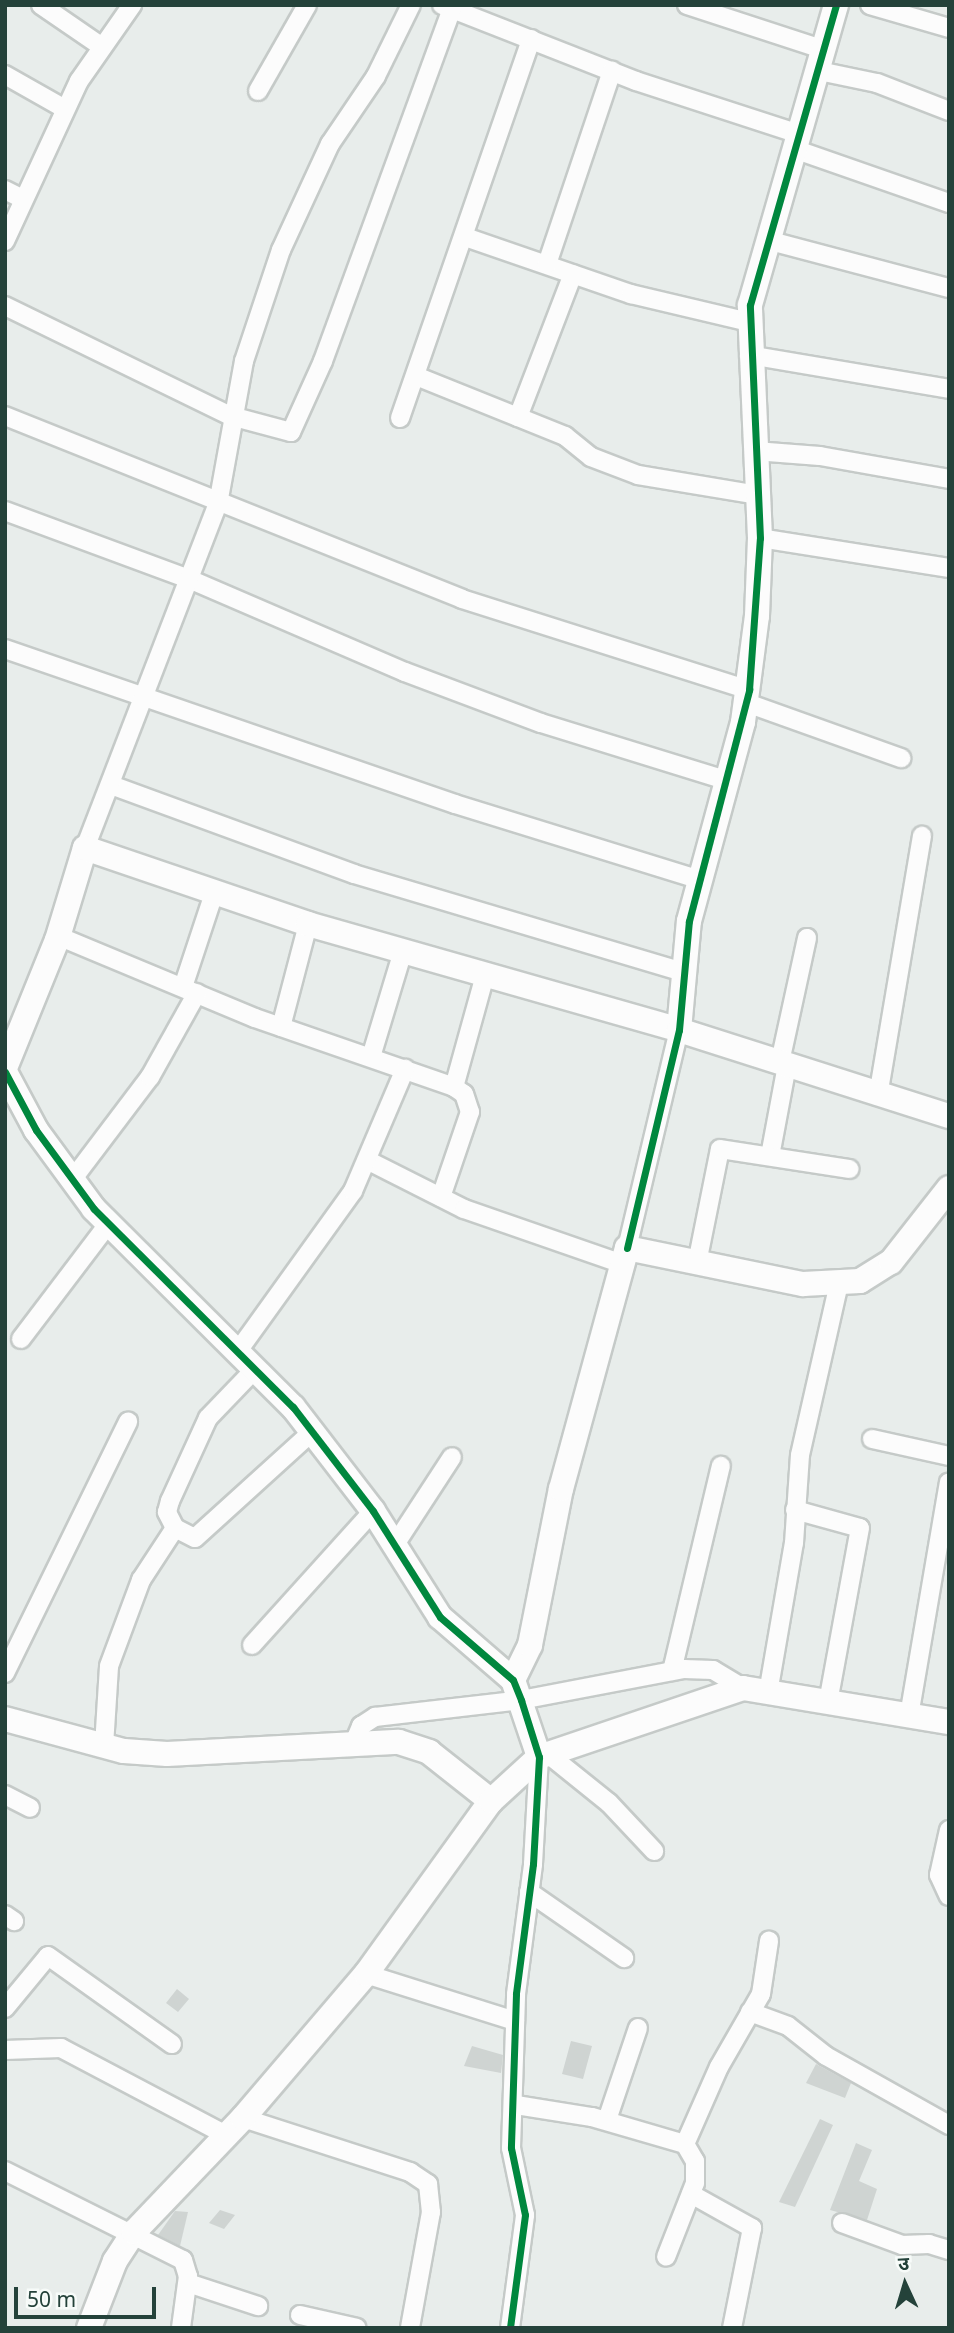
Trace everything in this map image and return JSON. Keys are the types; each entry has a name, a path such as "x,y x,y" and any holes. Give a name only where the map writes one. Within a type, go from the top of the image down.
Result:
{"street":[{"path":"41,5 102,47"},
{"path":"5,241 65,108 102,47 132,5"},
{"path":"258,91 307,5"},
{"path":"411,5 376,76 330,144 281,250 257,313 231,416 218,504 145,699 85,848 58,936 5,1070 36,1130 72,1180 109,1223 238,1350 312,1432 373,1511 440,1617 517,1690 544,1756 515,2021 516,2105 511,2148 525,2215 510,2328"},
{"path":"687,5 949,111"},
{"path":"517,1690 530,1645 561,1489 625,1256 679,1030 682,972 700,880 728,781 748,696 760,538 749,322 766,240 822,60 836,5"},
{"path":"870,5 949,28"},
{"path":"5,306 231,416 287,434 294,429 447,7 949,202"},
{"path":"400,418 465,237 531,38"},
{"path":"547,264 612,71"},
{"path":"5,75 65,108"},
{"path":"5,190 23,199"},
{"path":"465,237 631,294 749,322"},
{"path":"766,240 949,288"},
{"path":"517,417 573,274"},
{"path":"749,355 949,388"},
{"path":"416,376 517,417 638,475 757,495"},
{"path":"5,416 218,504 461,599 748,696 901,758"},
{"path":"755,451 821,456 949,478"},
{"path":"5,511 189,579 405,672 541,723 728,781"},
{"path":"760,538 949,568"},
{"path":"5,649 145,699 700,880"},
{"path":"111,785 354,874 682,972"},
{"path":"878,1097 922,836"},
{"path":"85,848 307,924 679,1030 784,1063 878,1097 949,1115"},
{"path":"72,1180 150,1077 190,990 214,893"},
{"path":"281,1027 307,924"},
{"path":"58,936 281,1027 454,1087 464,1094 470,1112 441,1197"},
{"path":"770,1156 807,938"},
{"path":"371,1057 403,951"},
{"path":"454,1087 485,975"},
{"path":"238,1350 369,1161 405,1069"},
{"path":"697,1263 717,1151 770,1156 849,1170"},
{"path":"369,1161 441,1197 625,1256 697,1263 803,1284 839,1284 869,1278 886,1267 949,1188"},
{"path":"21,1339 109,1223"},
{"path":"768,1693 795,1510 800,1455 839,1284"},
{"path":"255,1369 220,1404 198,1436 170,1501 168,1514 175,1528 195,1538 312,1432"},
{"path":"5,1673 128,1422"},
{"path":"872,1440 949,1456"},
{"path":"394,1546 452,1457"},
{"path":"673,1671 721,1466"},
{"path":"909,1716 949,1482"},
{"path":"795,1510 860,1528 828,1702"},
{"path":"252,1645 373,1511"},
{"path":"104,1746 109,1666 141,1580 175,1528"},
{"path":"353,1745 361,1726 375,1717 517,1690 673,1671 713,1670 743,1688 949,1722"},
{"path":"89,2328 115,2261 134,2232 234,2127 366,1974 491,1801 544,1756 743,1688"},
{"path":"5,1719 104,1746 167,1754 399,1742 429,1752 491,1801"},
{"path":"544,1756 609,1803 654,1851"},
{"path":"5,1795 30,1808"},
{"path":"949,1830 939,1875 949,1896"},
{"path":"528,1892 624,1958"},
{"path":"666,2257 697,2172 685,2144 765,1980 769,1941"},
{"path":"5,2008 48,1956 172,2044"},
{"path":"366,1974 515,2021"},
{"path":"750,2012 788,2026 826,2056 949,2125"},
{"path":"607,2120 638,2028"},
{"path":"5,2050 61,2048 234,2127 410,2172 428,2184 431,2212 410,2328"},
{"path":"516,2105 607,2120 685,2144"},
{"path":"5,2171 134,2232 183,2260 188,2283 181,2328"},
{"path":"691,2194 752,2228 732,2328"},
{"path":"842,2223 902,2245 929,2244 949,2250"},
{"path":"188,2283 258,2306"},
{"path":"300,2315 357,2328"}],"building":[{"path":"177,1989 189,1999 178,2012 166,2003"},
{"path":"571,2041 592,2046 583,2079 562,2074"},
{"path":"472,2046 503,2055 501,2073 464,2066"},
{"path":"816,2064 851,2083 845,2098 806,2083"},
{"path":"820,2119 833,2125 795,2207 779,2202"},
{"path":"856,2143 872,2150 859,2181 877,2189 867,2220 830,2210"},
{"path":"220,2210 235,2215 224,2229 209,2223"},
{"path":"175,2211 188,2212 180,2246 158,2235"}],"cycle path":[{"path":"627,1248 679,1030 689,921 749,690 760,538 750,305 836,5"},
{"path":"5,1072 36,1130 94,1209 293,1407 373,1511 440,1617 513,1680 539,1757 533,1864 516,1994 511,2148 525,2215 510,2328"}]}
